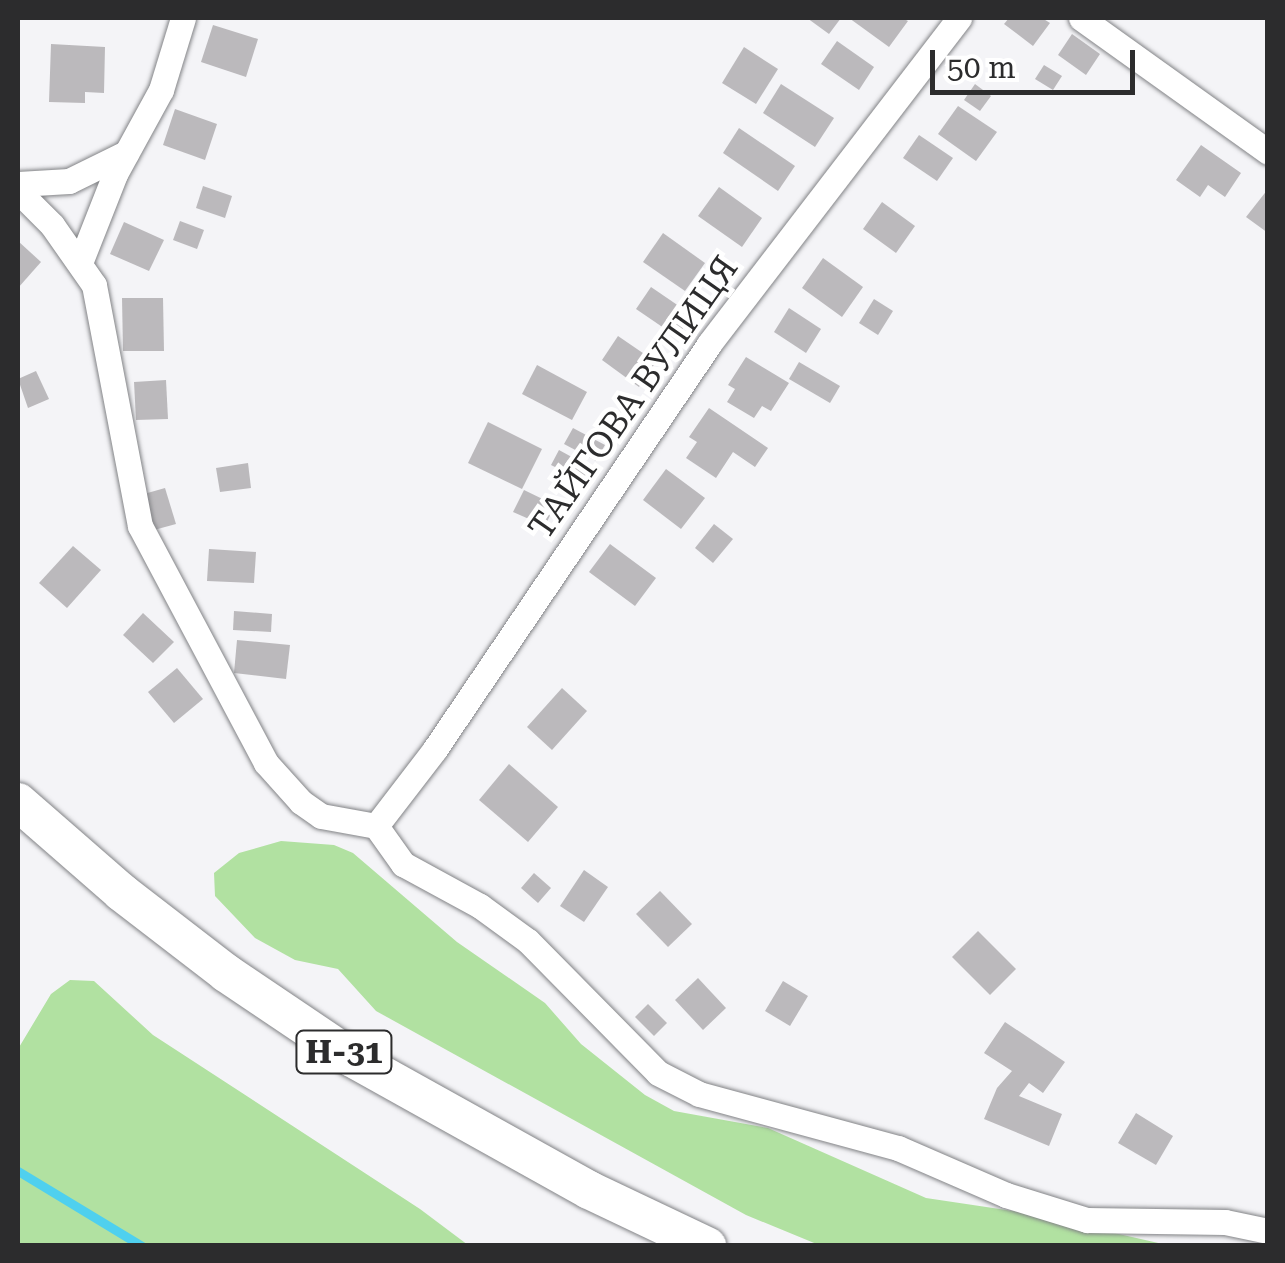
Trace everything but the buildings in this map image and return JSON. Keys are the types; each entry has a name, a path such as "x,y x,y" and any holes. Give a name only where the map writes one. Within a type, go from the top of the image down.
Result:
{"main road":[{"name":"Н-31","path":"18,802 120,892 226,973 352,1058 589,1190 707,1246"}],"street":[{"path":"80,263 127,153 161,90 183,18"},
{"name":"ТАЙГОВА ВУЛИЦЯ","path":"376,826 434,749 709,344 959,18"},
{"path":"1081,18 1268,152"},
{"path":"18,188 70,181 127,153"},
{"path":"18,188 52,225 94,285 140,526 266,764 301,802 321,816 376,826 403,864 480,906 528,941 658,1073 699,1094 898,1148 1006,1195 1088,1220 1224,1222 1268,1231"}],"green space":[{"path":"281,841 334,845 353,853 457,942 545,1003 581,1044 645,1095 674,1111 768,1128 926,1198 1027,1213 1167,1245 819,1245 746,1215 376,1011 338,969 295,960 255,938 215,896 214,873 239,853"},
{"path":"70,980 94,981 153,1035 420,1209 468,1245 18,1245 18,1049 51,994"}],"waterway":[{"path":"18,1171 142,1246"}]}
